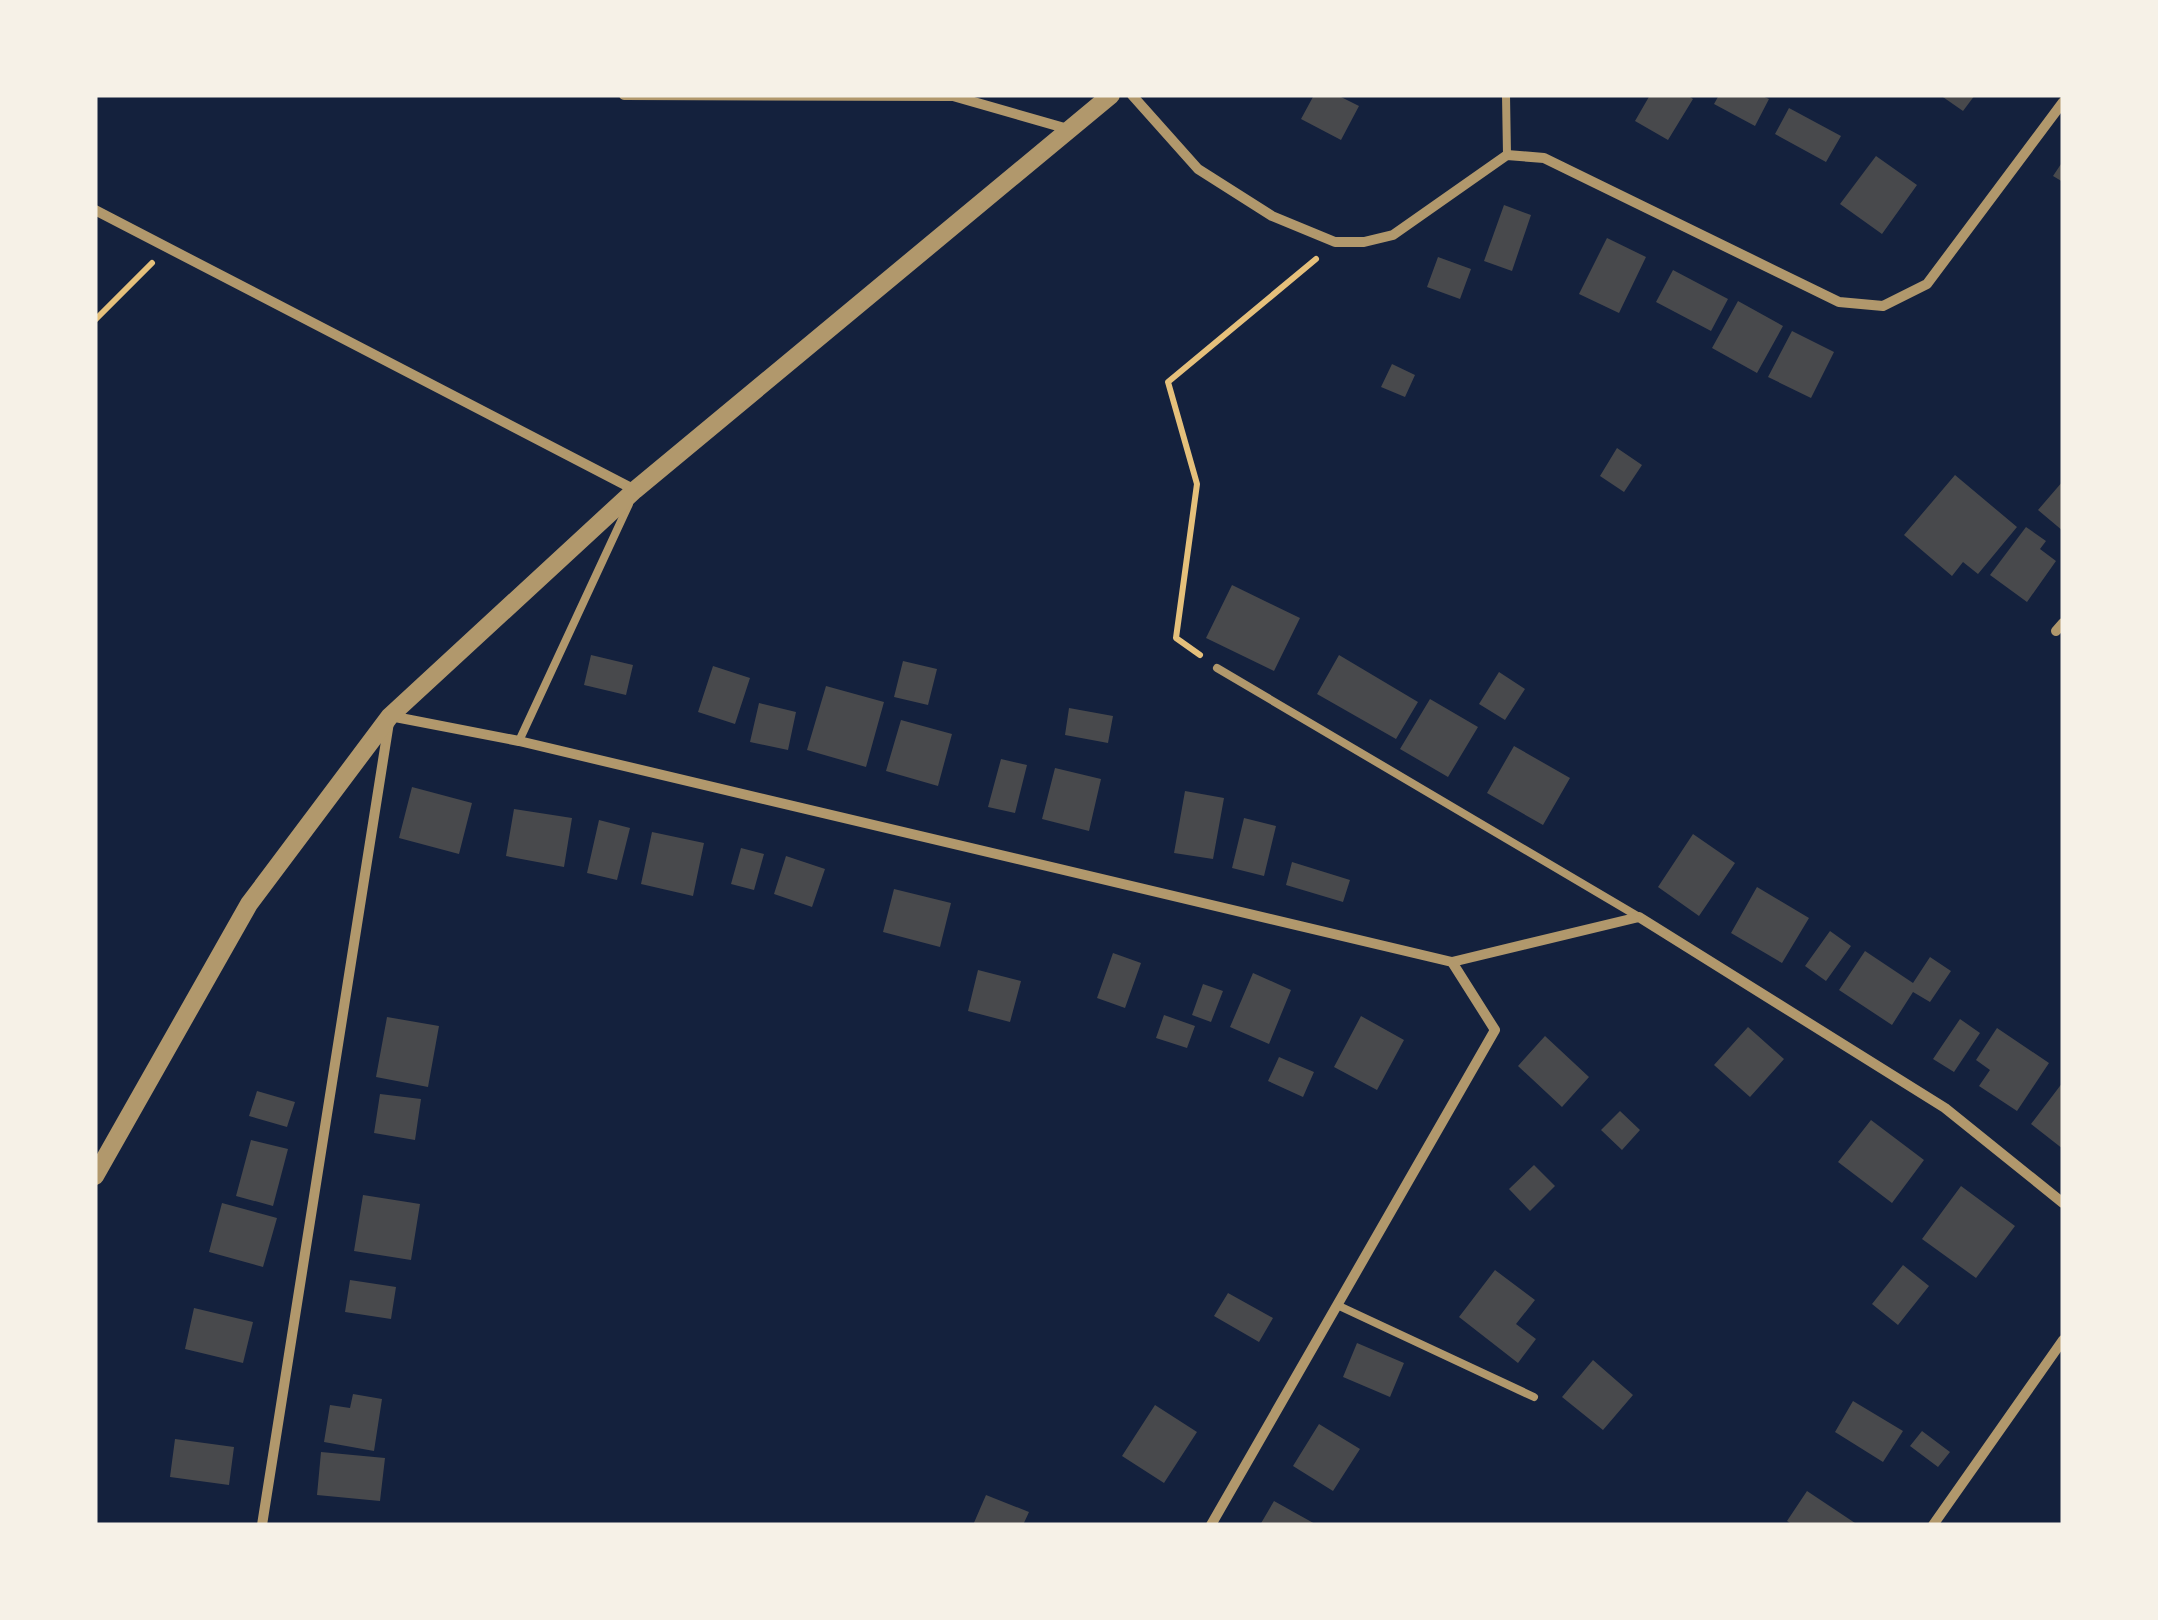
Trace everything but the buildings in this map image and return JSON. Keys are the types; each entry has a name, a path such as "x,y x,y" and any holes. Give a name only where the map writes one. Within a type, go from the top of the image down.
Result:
{"street":[{"path":"624,95 953,96 1070,130"},
{"path":"95,1176 249,904 390,716 635,490 1110,95"},
{"path":"1132,95 1198,169 1272,216 1335,242 1364,242 1393,234 1507,155 1544,158 1839,302 1883,306 1927,284 2063,102"},
{"path":"95,210 635,490"},
{"path":"390,716 520,740 1452,962 1639,917 1945,1108 2063,1204"},
{"path":"262,1525 390,716"},
{"path":"1211,1525 1495,1030 1452,962"},
{"path":"1933,1525 2063,1340"}],"lane":[{"path":"1506,95 1507,155"},
{"path":"520,740 635,490"},
{"path":"1217,668 1639,917"},
{"path":"1337,1305 1534,1397"}],"path":[{"path":"1217,668 1176,638 1197,484 1168,382 1335,242"},
{"path":"95,320 167,248"}]}
